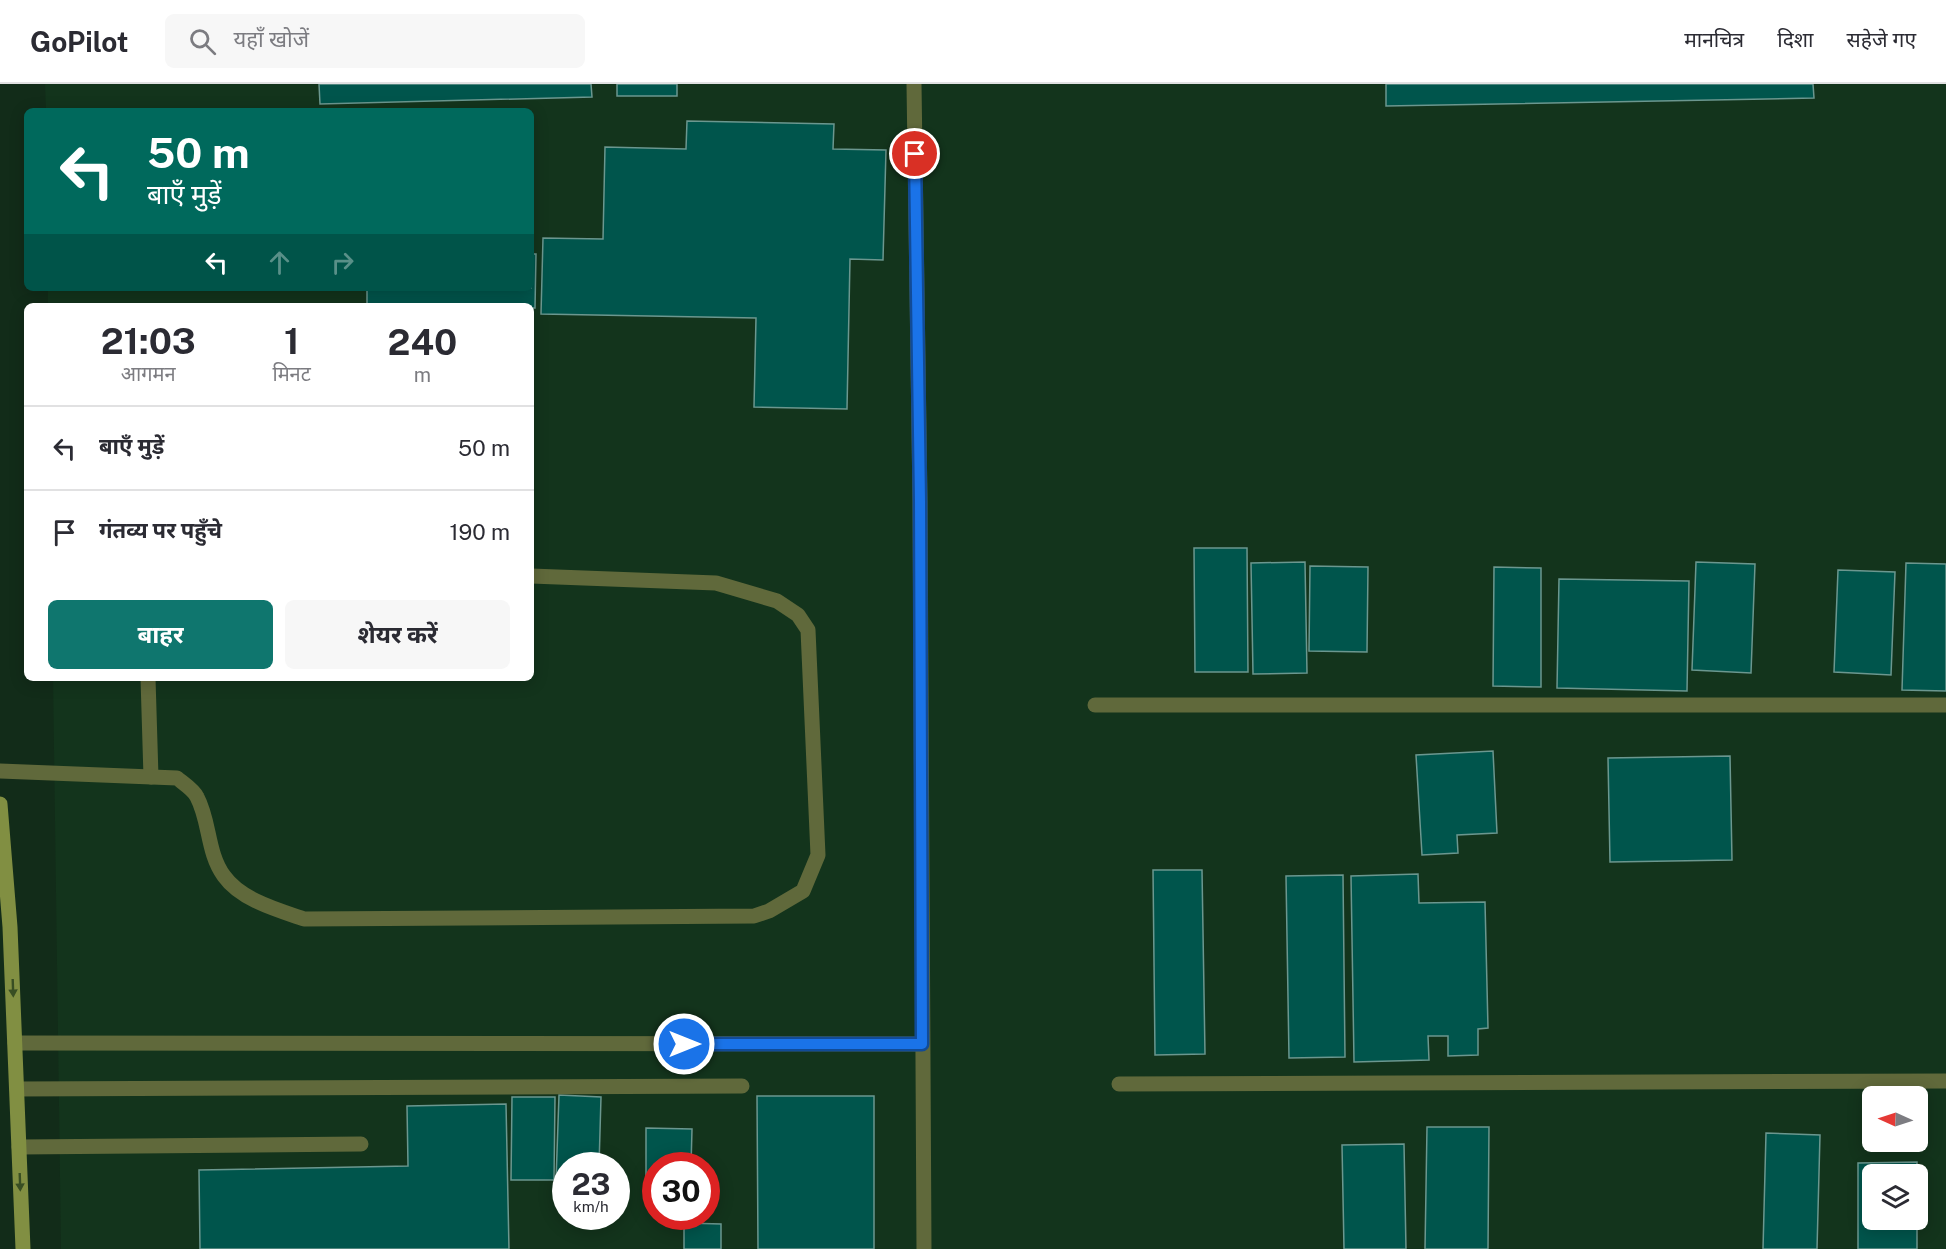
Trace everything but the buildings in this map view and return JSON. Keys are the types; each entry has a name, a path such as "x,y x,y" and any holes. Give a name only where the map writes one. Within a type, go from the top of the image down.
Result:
{"main road":[{"path":"0,804 10,927 23,1249"},
{"path":"0,952 10,927"}],"street":[{"path":"914,84 920,501 924,1249"},
{"path":"0,771 177,778 197,795 216,859 224,876 241,891 264,905 304,919 754,916 769,911 803,891 818,855 808,630 798,615 777,601 716,583 534,576"},
{"path":"148,681 151,777"},
{"path":"1095,705 1946,705"},
{"path":"15,1043 922,1044"},
{"path":"1119,1084 1946,1081"},
{"path":"17,1089 742,1086"},
{"path":"19,1148 361,1144"}],"shaded area":[{"path":"45,84 1946,84 1946,1249 61,1249 53,681 534,681 534,303 48,303 48,291 534,291 534,108 46,108"}],"route":[{"path":"684,1044 922,1044 920,501 915,154"}]}
